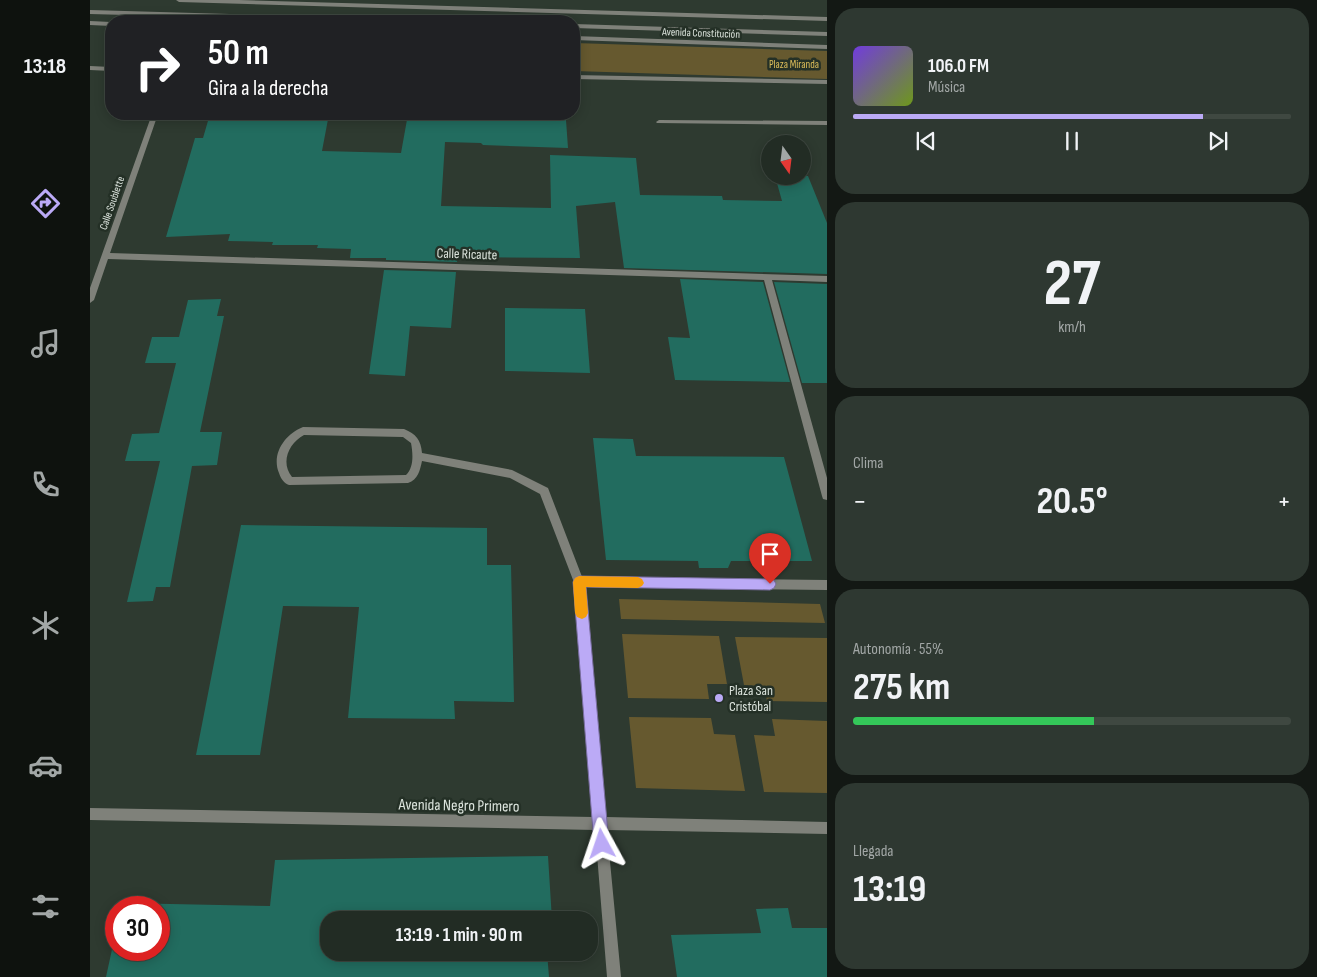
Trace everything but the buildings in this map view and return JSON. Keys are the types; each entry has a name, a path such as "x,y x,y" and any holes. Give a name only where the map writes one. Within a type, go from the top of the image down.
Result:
{"street":[{"name":"Avenida Constitución","path":"179,0 827,19"},
{"path":"90,12 196,15"},
{"path":"90,23 105,24"},
{"path":"580,26 827,34"},
{"name":"Avenida Constitución","path":"580,38 827,47"},
{"path":"90,68 105,68"},
{"path":"580,77 827,82"},
{"name":"Calle Soublette","path":"90,300 153,120"},
{"path":"659,122 827,123"},
{"name":"Calle Ricaute","path":"106,256 827,279"},
{"path":"767,278 827,496"},
{"path":"302,431 404,433 413,437 416,444 416,456 416,472 412,478 408,479 289,481 282,475 280,466 286,443 294,435 302,431"},
{"path":"416,456 512,474 544,491 579,582 614,977"},
{"path":"579,582 827,585"},
{"name":"Avenida Negro Primero","path":"90,814 827,828"}],"green space":[{"name":"Plaza Miranda","path":"580,43 827,51 827,79 580,71"},
{"path":"619,599 820,604 825,623 621,619"},
{"path":"622,634 719,636 727,684 707,684 709,699 628,698"},
{"path":"735,637 827,638 827,702 767,701 764,686 744,685"},
{"path":"629,717 711,718 714,734 735,735 745,791 636,788"},
{"path":"772,719 827,721 827,793 764,792 754,735 775,736"}],"slow traffic":[{"path":"582,613 579,582 638,583"}],"place":[{"name":"Plaza San Cristóbal","path":"719,698"}],"route":[{"path":"602,844 579,582 770,584"}]}
